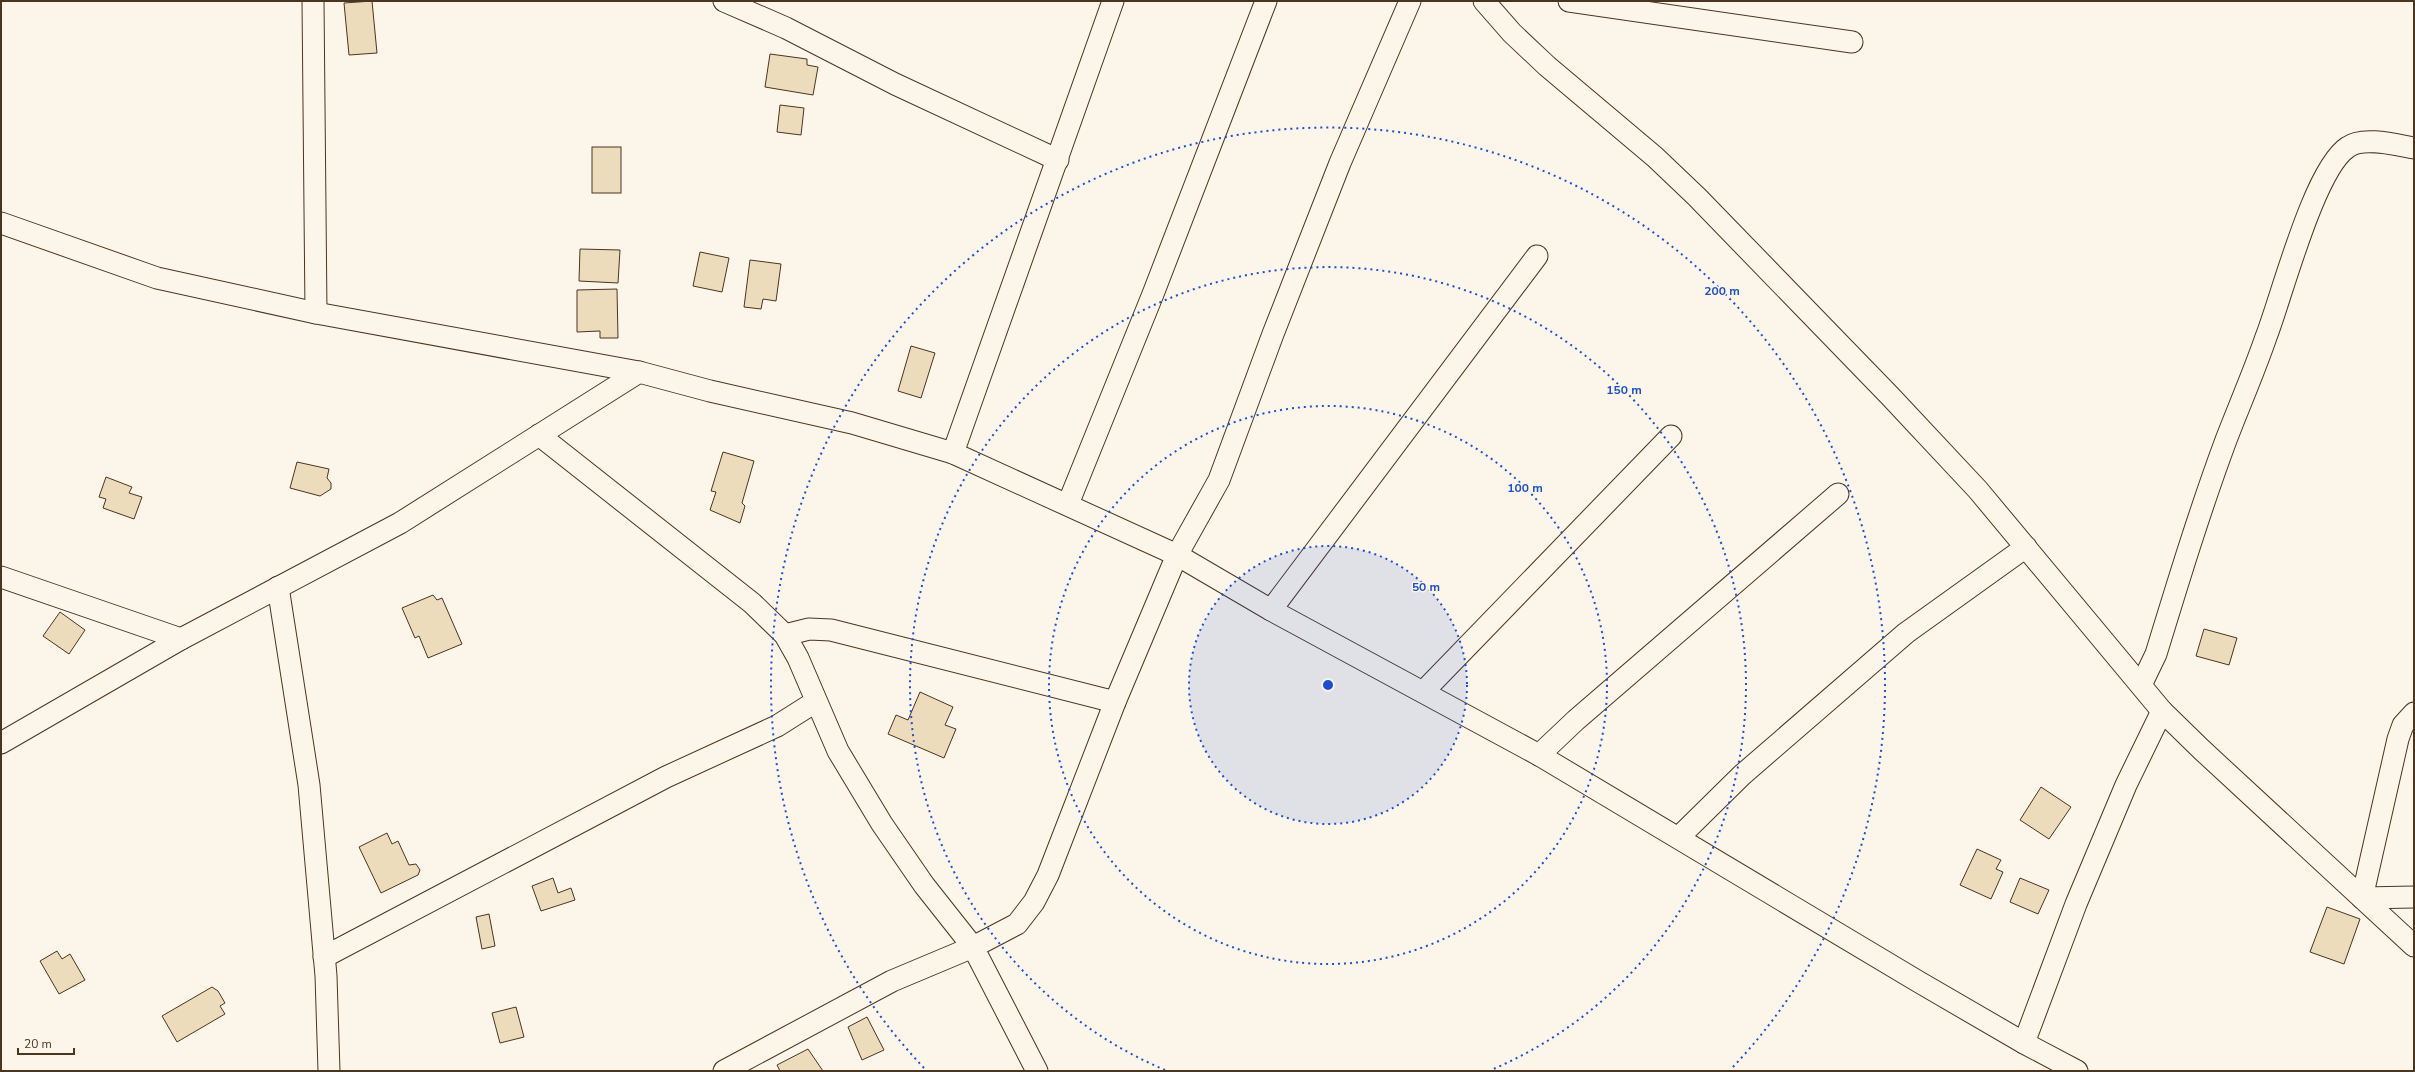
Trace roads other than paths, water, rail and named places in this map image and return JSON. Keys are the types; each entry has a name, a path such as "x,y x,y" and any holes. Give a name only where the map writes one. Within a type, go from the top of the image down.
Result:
{"street":[{"path":"313,1 316,313"},
{"path":"724,1 786,28 895,84 1058,160"},
{"path":"953,453 1058,160 1113,1"},
{"path":"1068,504 1154,294 1266,1"},
{"path":"724,1071 892,981 973,947 1017,924 1034,902 1048,875 1115,702 1177,555 1220,480 1273,334 1340,163 1410,1"},
{"path":"1484,1 1512,33 1547,66 1655,157 1697,197 1937,445 2026,547 2162,711 2414,946"},
{"path":"1569,1 1852,42"},
{"path":"2141,685 2156,654 2226,441 2267,336 2300,235 2328,170 2348,146 2357,143 2383,142 2414,148"},
{"path":"7,226 157,278 316,313 639,372 710,391 852,423 953,453 1068,504 1177,555 1271,610 1424,691 1539,755 2024,1043 2051,1064 2077,1071"},
{"path":"1271,610 1537,256"},
{"path":"1,743 181,639 400,523 639,372"},
{"path":"539,435 752,603 786,635 798,658 815,702 838,751 882,824 924,885 973,947 1037,1071"},
{"path":"1424,691 1670,436"},
{"path":"1539,755 1576,720 1838,494"},
{"path":"1679,837 1742,775 1900,638 2026,547"},
{"path":"1,577 181,639"},
{"path":"278,587 309,786 324,957 329,1071"},
{"path":"786,635 810,629 830,630 1115,702"},
{"path":"324,957 666,777 777,726 815,702"},
{"path":"2024,1043 2079,897 2126,785 2162,711"},
{"path":"2362,898 2398,740 2403,725 2414,713"},
{"path":"2362,898 2414,897"}]}
